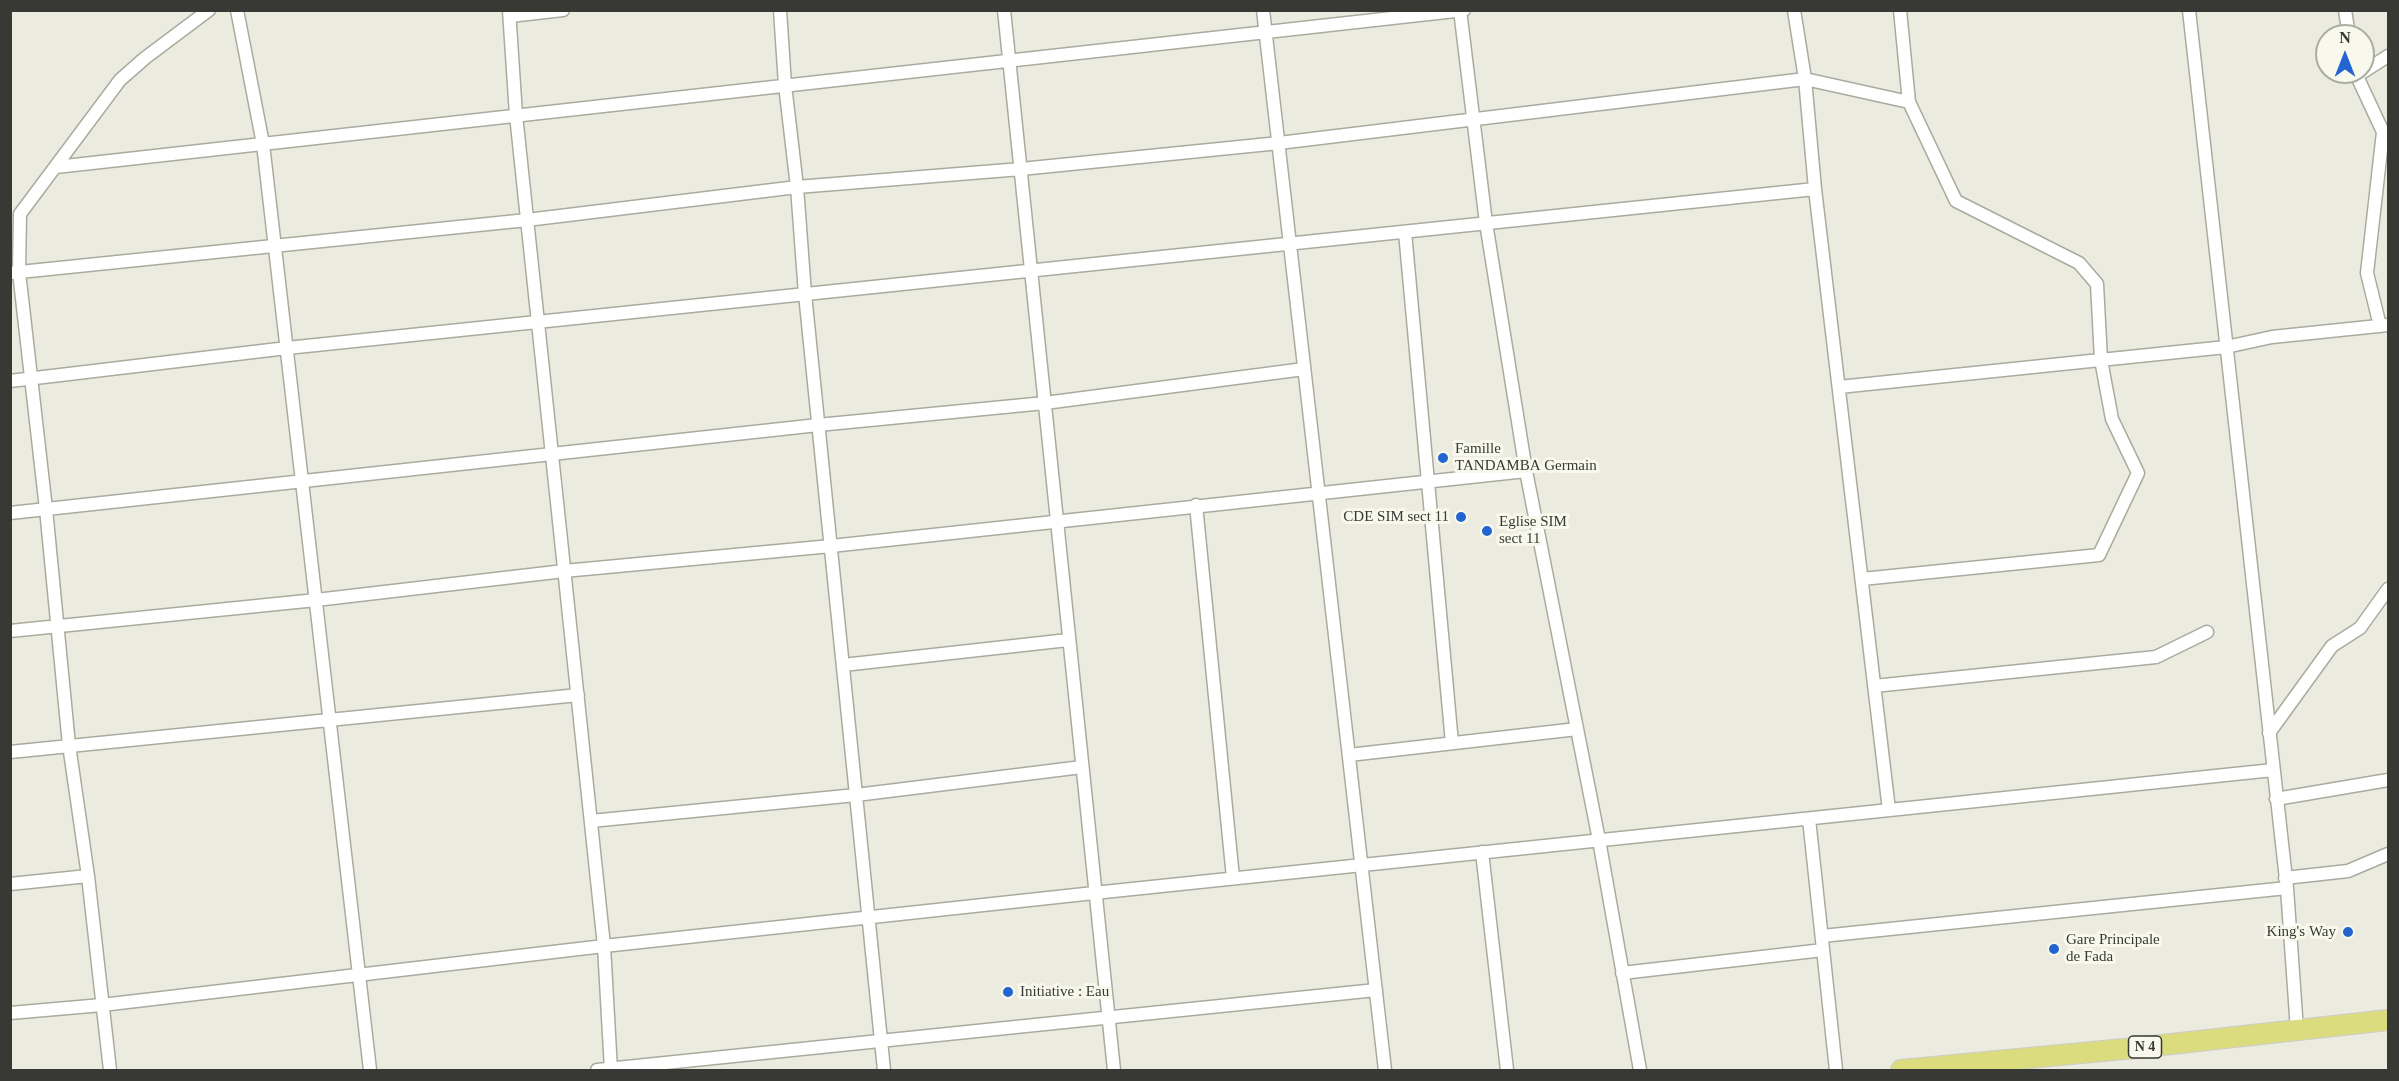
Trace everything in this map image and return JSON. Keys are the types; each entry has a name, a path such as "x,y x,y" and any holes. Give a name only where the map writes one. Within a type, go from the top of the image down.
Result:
{"highway":[{"name":"N 4","path":"1901,1071 2388,1020"}],"street":[{"path":"110,1071 88,876 69,745 31,379 15,272 20,214 120,80 145,58 209,10"},
{"path":"237,10 263,144 370,1071"},
{"path":"563,10 509,13 516,116 604,946 611,1070"},
{"path":"780,10 784,85 797,187 805,294 884,1071"},
{"path":"1004,10 1114,1071"},
{"path":"1263,10 1385,1071"},
{"path":"1794,10 1805,79 1815,189 1889,810"},
{"path":"1862,579 2099,555 2138,473 2112,419 2101,360 2097,284 2079,263 1956,201 1909,102 1899,10"},
{"path":"2189,10 2286,883 2297,1030"},
{"path":"56,167 1461,11 1486,223 1526,471 1599,840 1640,1071"},
{"path":"2375,64 2388,56"},
{"path":"15,272 527,220 797,187 1021,169 1279,143 1805,79 1909,102"},
{"path":"1839,387 2226,347 2272,337 2384,325 2367,273 2383,132 2363,84"},
{"path":"10,381 287,348 1815,189"},
{"path":"1405,232 1452,743"},
{"path":"10,513 818,425 1044,403 1305,369"},
{"path":"10,631 1526,471"},
{"path":"1196,506 1233,878"},
{"path":"2269,733 2332,646 2360,628 2388,589"},
{"path":"1874,686 2156,657 2207,632"},
{"path":"843,665 1068,640"},
{"path":"10,752 330,718 578,695"},
{"path":"1349,755 1577,729"},
{"path":"591,821 856,795 1082,767"},
{"path":"10,1012 102,1005 604,946 1233,878 2273,770"},
{"path":"2276,799 2388,780"},
{"path":"1809,819 1836,1071"},
{"path":"1482,852 1507,1071"},
{"path":"1822,936 2286,883 2348,871 2388,854"},
{"path":"10,884 88,876"},
{"path":"1622,973 1823,950"},
{"path":"597,1071 1107,1016 1376,990"}],"place":[{"name":"Famille TANDAMBA Germain","path":"1443,458"},
{"name":"CDE SIM sect 11","path":"1461,517"},
{"name":"Eglise SIM sect 11","path":"1487,531"},
{"name":"King's Way","path":"2348,932"},
{"name":"Gare Principale de Fada","path":"2054,949"},
{"name":"Initiative : Eau","path":"1008,992"}]}
